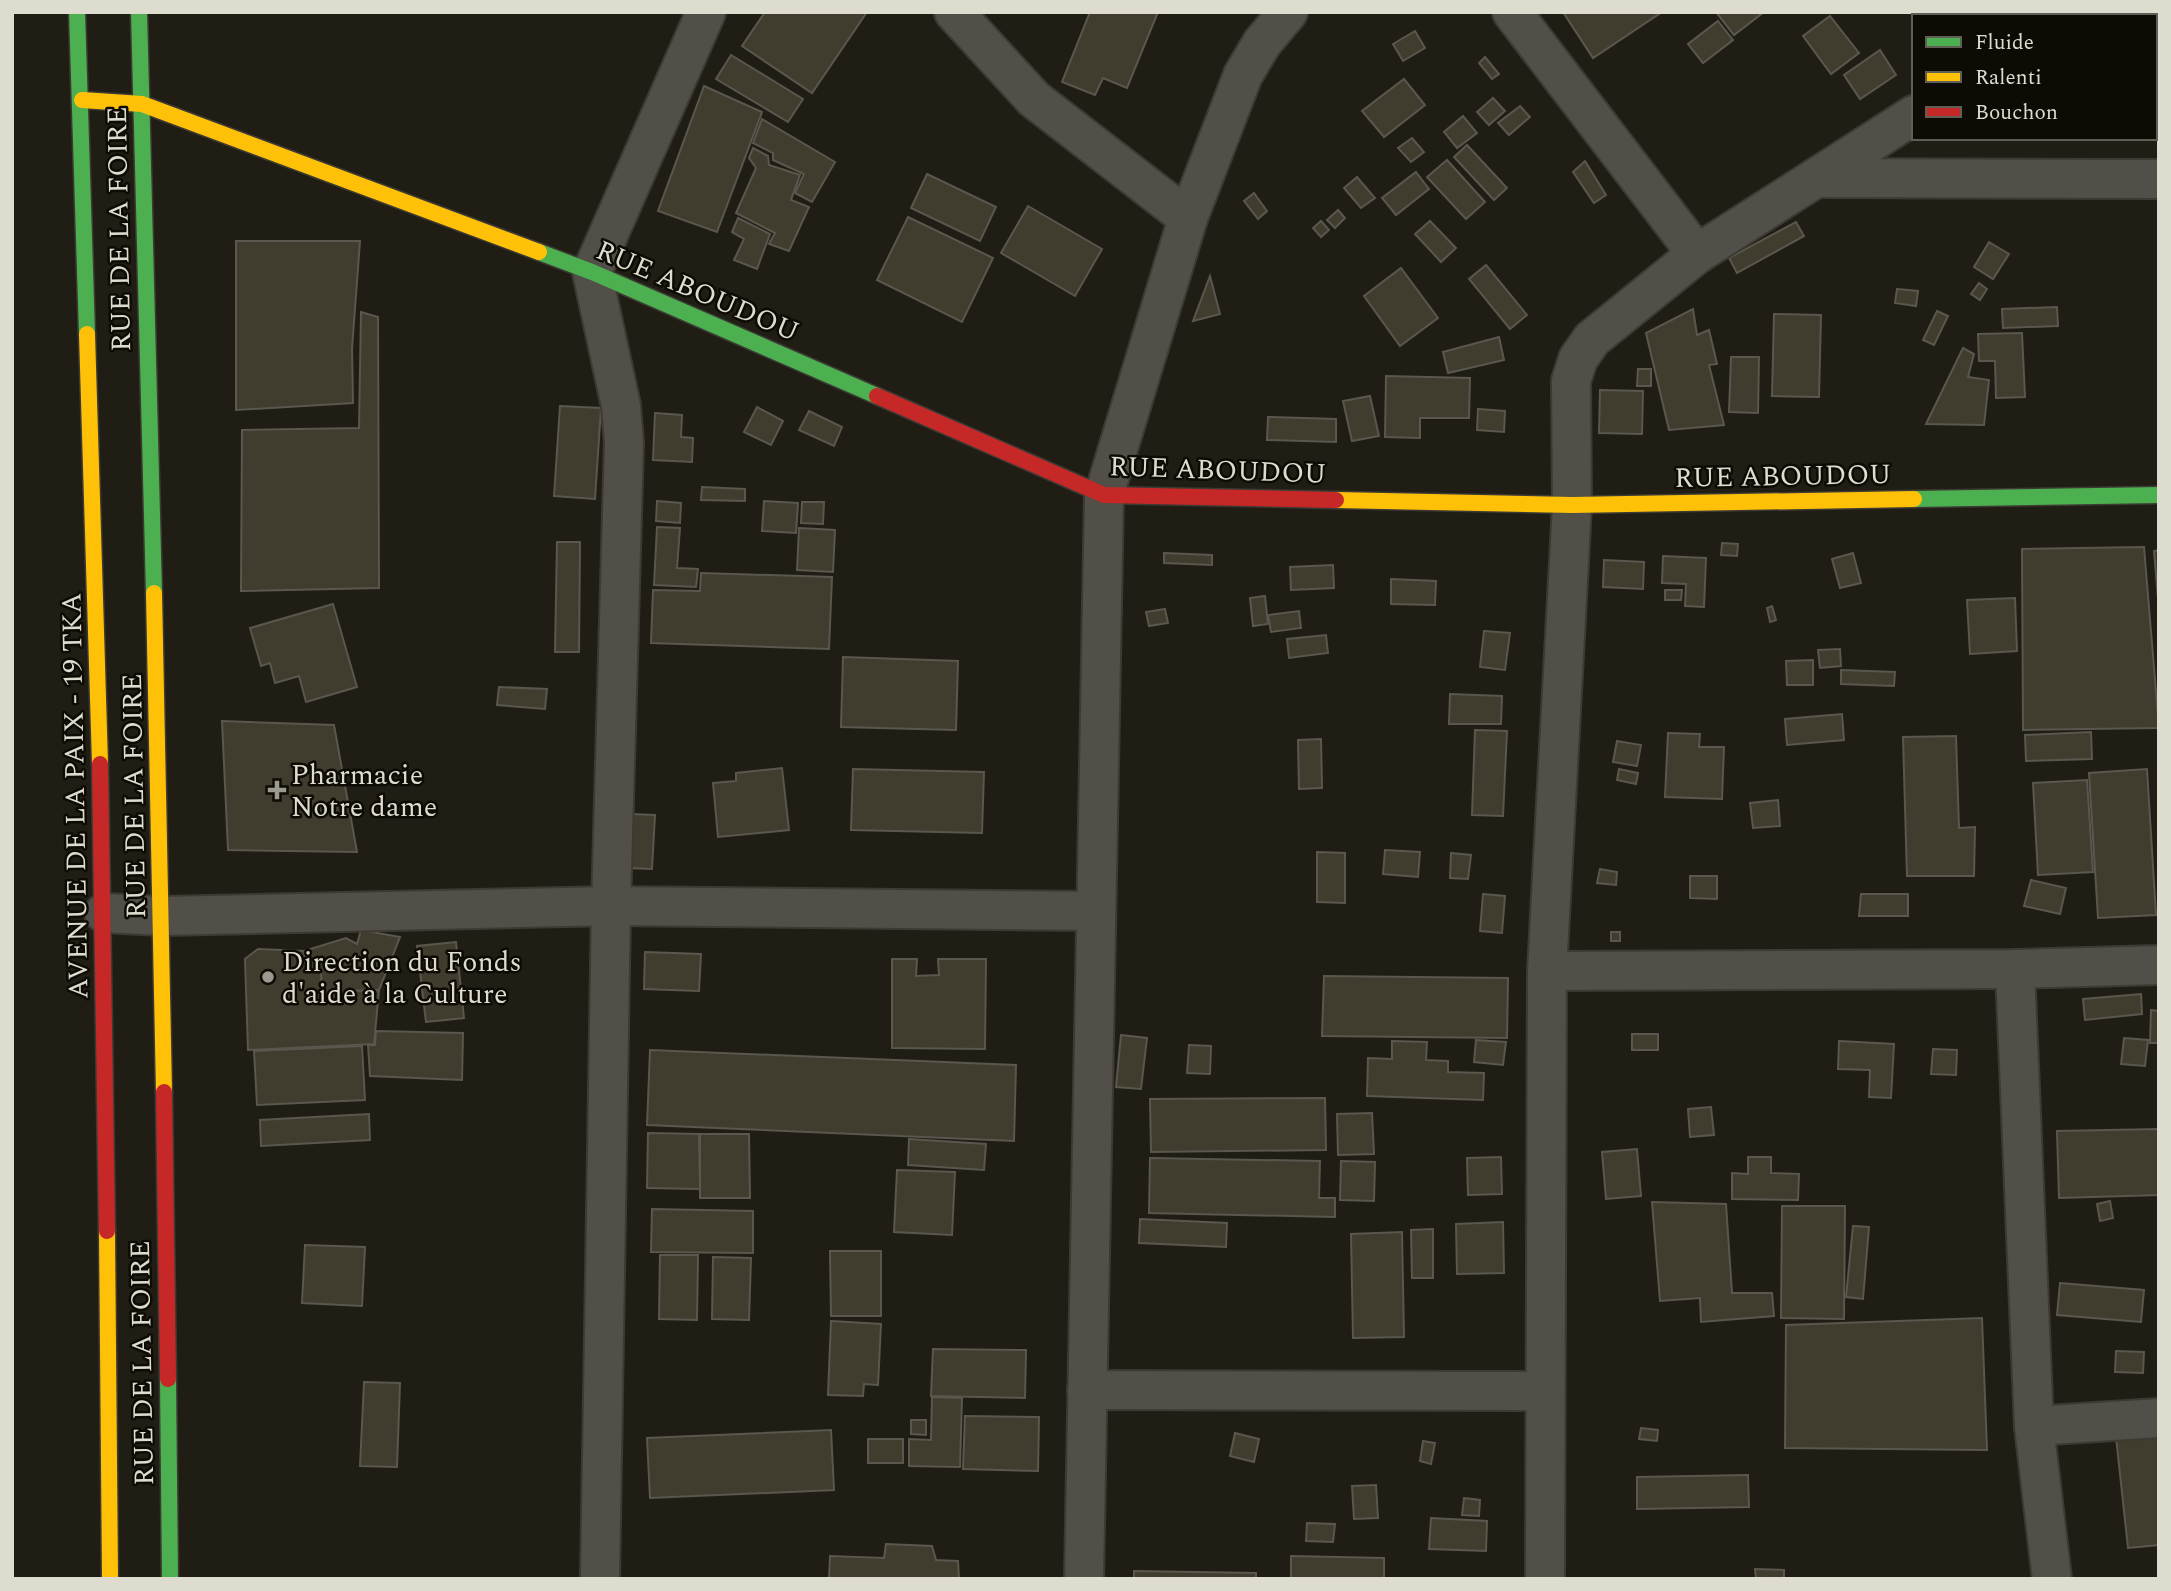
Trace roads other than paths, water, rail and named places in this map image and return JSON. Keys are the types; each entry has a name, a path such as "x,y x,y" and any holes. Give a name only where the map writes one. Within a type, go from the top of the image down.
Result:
{"main road":[{"name":"AVENUE DE LA PAIX - 19 TKA","path":"78,12 104,912 110,1579"},
{"name":"RUE DE LA FOIRE","path":"139,12 162,916 170,1579"},
{"name":"RUE ABOUDOU","path":"82,100 142,104 592,272 1104,495 1572,505 2159,495"}],"street":[{"path":"600,1579 611,906 624,443 621,406 592,272 706,12"},
{"path":"954,12 1034,99 1188,218"},
{"path":"1084,1579 1104,495 1188,218 1243,75 1262,43 1288,12"},
{"path":"1512,12 1697,254"},
{"path":"1545,1579 1546,971 1572,505 1571,381 1578,359 1610,322 1697,254 1912,116"},
{"path":"1816,178 2159,179"},
{"path":"104,912 162,916 611,906 1095,911"},
{"path":"1546,971 2015,969 2159,965"},
{"path":"2015,969 2034,1426 2052,1579"},
{"path":"1087,1390 1545,1391"},
{"path":"2034,1426 2159,1418"}],"place":[{"name":"Pharmacie Notre dame","path":"277,790"},
{"name":"Direction du Fonds d'aide à la Culture","path":"268,977"}]}
